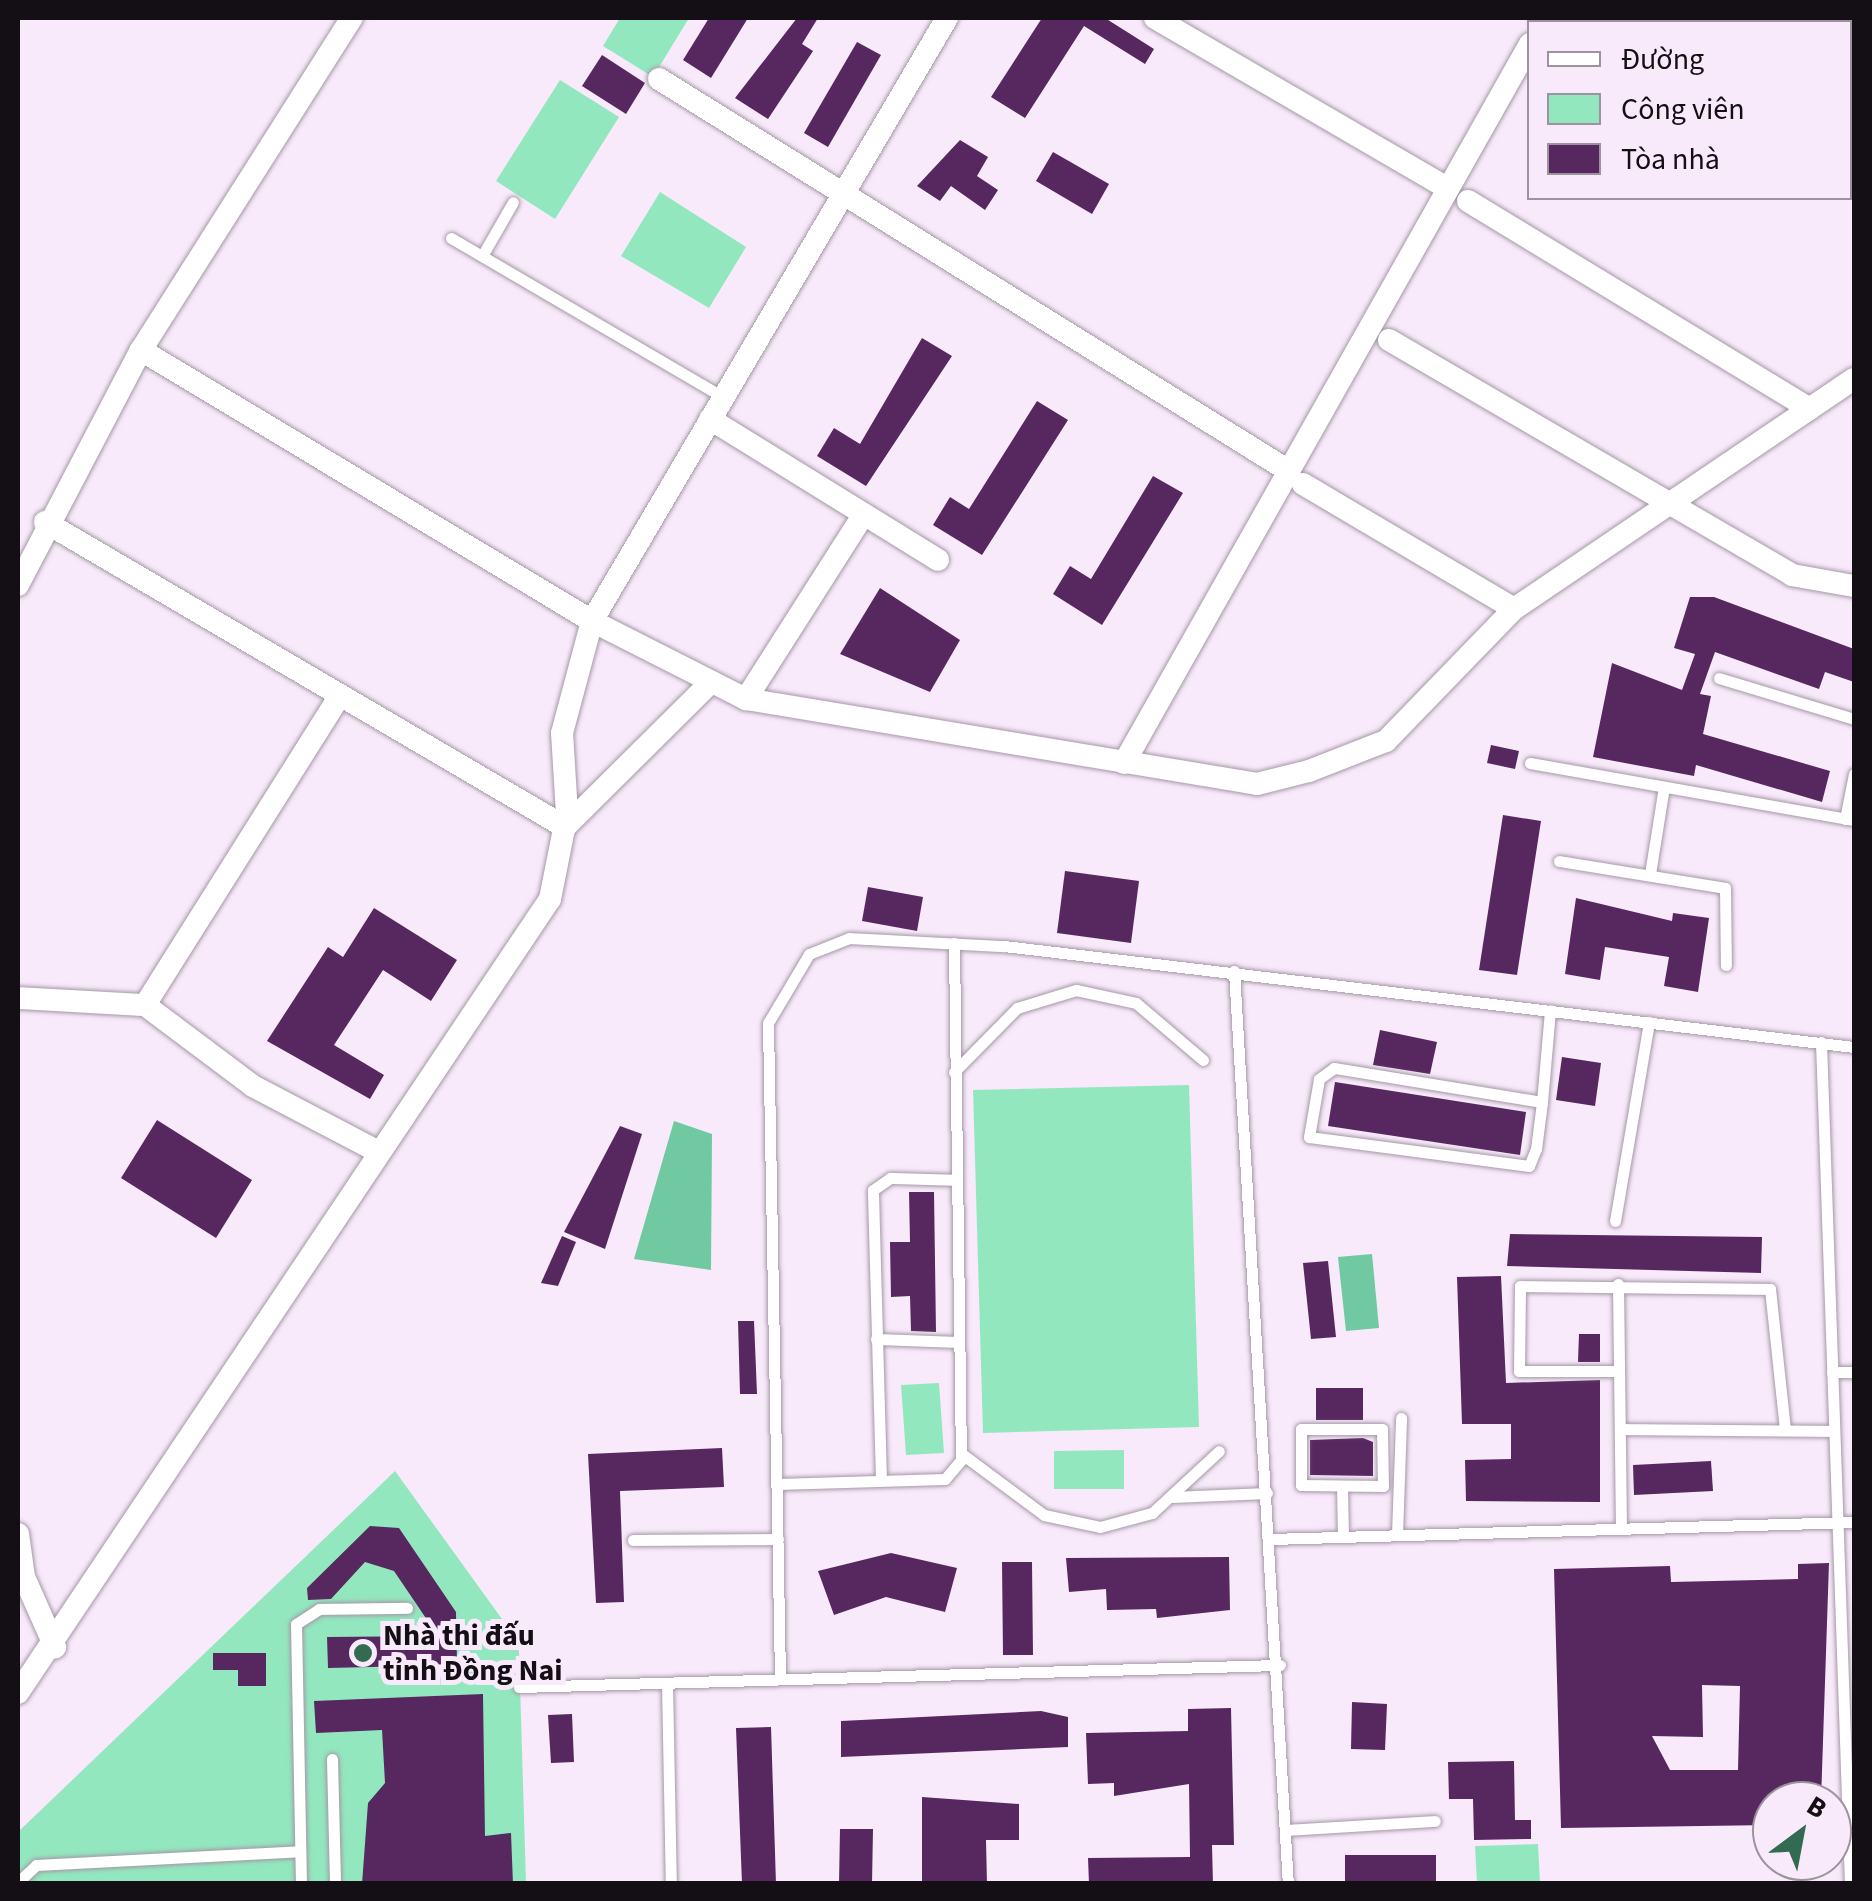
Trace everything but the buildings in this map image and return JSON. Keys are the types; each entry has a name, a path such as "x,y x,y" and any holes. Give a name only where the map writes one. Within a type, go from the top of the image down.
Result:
{"street":[{"path":"18,585 45,522 141,350 352,18"},
{"path":"18,1692 55,1646 375,1150 550,899 565,827 562,733 592,621 947,18"},
{"path":"1155,18 1446,187"},
{"path":"1124,764 1284,468 1527,49"},
{"path":"659,79 845,190 1284,468"},
{"path":"1468,201 1810,409"},
{"path":"1389,340 1792,575 1854,586"},
{"path":"141,350 592,621 746,699 1257,784 1346,760 1428,707 1514,609 1664,502 1854,379"},
{"path":"710,419 938,560"},
{"path":"1304,484 1514,609"},
{"path":"746,699 864,514"},
{"path":"45,522 565,827"},
{"path":"565,827 710,683"},
{"path":"145,1005 340,695"},
{"path":"18,998 145,1005 253,1086 375,1150"},
{"path":"18,1534 24,1577 55,1646"}],"lane":[{"path":"482,256 513,202"},
{"path":"451,238 724,398"},
{"path":"1718,678 1854,719"},
{"path":"1530,763 1850,819 1854,774"},
{"path":"1650,874 1664,787"},
{"path":"1559,861 1650,874 1732,895 1726,965"},
{"path":"780,1678 768,1022 775,998 830,942 954,943 1234,972 1854,1046"},
{"path":"777,1484 945,1479 962,1454 954,943"},
{"path":"1234,972 1280,1665 1288,1884"},
{"path":"954,1072 1017,1008 1076,990 1136,1003 1203,1060"},
{"path":"1542,1102 1334,1068 1319,1079 1309,1137 1523,1168 1534,1160 1542,1102 1550,1010"},
{"path":"1615,1222 1649,1022"},
{"path":"1820,1042 1850,1884"},
{"path":"881,1480 873,1190 890,1178 956,1180"},
{"path":"1619,1372 1520,1371 1516,1293 1528,1284 1770,1289 1785,1430"},
{"path":"1618,1284 1621,1528"},
{"path":"876,1339 960,1342"},
{"path":"1832,1372 1854,1372"},
{"path":"1396,1535 1401,1418"},
{"path":"1301,1429 1382,1429 1383,1486 1342,1486 1301,1485 1301,1429"},
{"path":"1620,1429 1834,1431"},
{"path":"962,1454 1016,1500 1072,1524 1132,1522 1172,1497 1219,1451"},
{"path":"1342,1486 1343,1537"},
{"path":"1172,1497 1267,1493"},
{"path":"1270,1540 1854,1522"},
{"path":"634,1540 778,1539"},
{"path":"302,1884 296,1624 318,1609 406,1608"},
{"path":"519,1687 1280,1665"},
{"path":"667,1682 672,1884"},
{"path":"332,1759 335,1884"},
{"path":"1287,1830 1434,1821"},
{"path":"18,1882 36,1865 300,1852"}],"green space":[{"path":"620,18 689,18 653,77 603,46"},
{"path":"560,80 619,117 555,219 496,181"},
{"path":"660,192 746,247 709,308 621,256"},
{"path":"1189,1085 1199,1427 983,1433 973,1090"},
{"path":"939,1383 944,1453 906,1455 901,1385"},
{"path":"1124,1450 1124,1489 1054,1489 1054,1451"},
{"name":"Nhà thi đấu tỉnh Đồng Nai","path":"395,1471 502,1619 518,1618 526,1883 18,1884 18,1832"},
{"path":"1538,1844 1540,1883 1477,1883 1475,1846"}],"shaded area":[{"path":"674,1121 712,1134 711,1270 634,1259"},
{"path":"1372,1254 1379,1328 1346,1331 1338,1257"}],"place":[{"name":"Nhà thi đấu tỉnh Đồng Nai","path":"363,1653"}]}
